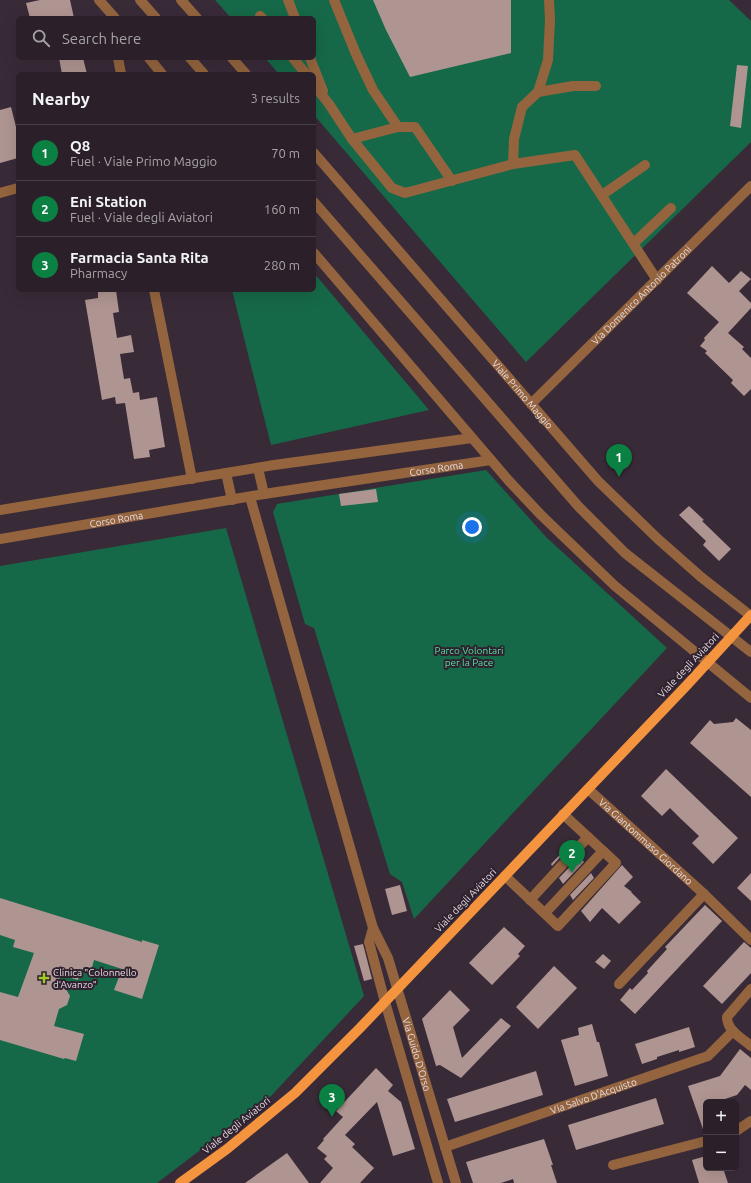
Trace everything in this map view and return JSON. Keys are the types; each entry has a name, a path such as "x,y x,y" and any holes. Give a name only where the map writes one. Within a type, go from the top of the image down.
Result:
{"main road":[{"name":"Viale degli Aviatori","path":"180,1183 227,1149 295,1093 397,990 751,616"}],"street":[{"path":"99,0 113,16"},
{"path":"140,0 154,16"},
{"path":"182,0 195,16"},
{"path":"288,0 294,16"},
{"path":"334,0 356,54 373,90 398,127"},
{"path":"513,164 514,140 522,107 538,92 548,60 550,20 549,0"},
{"path":"118,60 121,72"},
{"path":"151,60 160,72"},
{"path":"192,60 202,72"},
{"path":"234,60 244,72"},
{"path":"295,60 304,72"},
{"path":"311,60 316,72"},
{"path":"316,73 329,104"},
{"path":"538,92 572,86 596,86"},
{"path":"316,88 329,104 352,139 392,188 405,193 513,164 575,155 657,280"},
{"path":"352,139 398,127 415,127 452,180"},
{"name":"Viale Primo Maggio","path":"316,155 598,481 658,539 701,577 751,616"},
{"path":"602,195 645,165"},
{"name":"Via Domenico Antonio Patroni","path":"531,404 751,186"},
{"path":"0,192 16,188"},
{"path":"316,204 579,508 625,553 751,652"},
{"path":"634,243 672,208"},
{"path":"316,254 472,438 540,515 616,586 751,698"},
{"path":"154,292 192,479"},
{"path":"0,510 258,468 472,438"},
{"name":"Corso Roma","path":"0,539 264,494 491,460"},
{"path":"258,468 264,494"},
{"path":"226,473 232,500"},
{"path":"250,497 372,928"},
{"name":"Via Giantommaso Giordano","path":"588,789 704,894 751,940"},
{"path":"505,876 558,926 616,863 564,814"},
{"path":"530,900 588,837"},
{"path":"545,913 602,851"},
{"path":"619,984 704,894"},
{"name":"Via Guido D'Orso","path":"372,928 388,958 456,1183"},
{"name":"Via Guido D'Orso","path":"372,928 369,942 438,1183"},
{"path":"751,989 727,1017 727,1023 733,1031 751,1046"},
{"name":"Via Salvo D'Acquisto","path":"445,1147 708,1056 733,1031"},
{"path":"739,1129 751,1121"},
{"path":"422,1129 438,1124"},
{"path":"613,1165 703,1142"},
{"path":"434,1169 450,1164"}],"green space":[{"path":"215,0 729,0 751,21 751,142 526,362 316,117 316,72 277,72 267,60 316,60 316,16 229,16"},
{"path":"316,275 429,410 271,445 233,292 316,292"},
{"name":"Parco Volontari per la Pace","path":"486,470 546,537 667,648 414,919 402,882 390,874 314,628 305,624 273,512 277,504"},
{"path":"226,528 364,996 271,1096 157,1183 0,1183 0,566"}],"building":[{"path":"40,0 70,0 74,16 29,16 26,3"},
{"path":"373,0 511,0 511,53 410,77 386,30"},
{"path":"59,60 84,60 86,72 62,72"},
{"path":"737,65 748,66 741,128 730,126"},
{"path":"11,107 16,127 16,159 0,163 0,110"},
{"path":"712,266 729,283 741,271 751,279 739,291 751,303 751,308 728,333 744,347 742,349 751,358 751,389 744,396 731,383 733,380 705,353 707,351 700,346 705,340 704,338 719,322 687,293"},
{"path":"98,292 116,292 119,312 113,313 117,338 131,335 134,352 120,354 124,379 130,378 133,393 139,392 140,400 157,397 165,447 149,450 150,457 134,459 125,403 116,404 115,397 102,400 85,300 98,298"},
{"path":"376,489 378,502 341,506 339,494"},
{"path":"689,506 731,549 719,561 703,545 706,541 679,515"},
{"path":"736,718 751,730 751,797 690,743 710,720 714,724 733,722"},
{"path":"666,769 738,838 713,864 692,843 699,836 670,808 662,816 641,796"},
{"path":"572,842 573,844 552,866 551,864"},
{"path":"580,856 584,862 563,884 559,878"},
{"path":"622,865 633,877 624,886 641,902 619,924 602,908 590,922 581,911"},
{"path":"591,873 594,878 573,900 570,895"},
{"path":"751,873 751,901 737,888"},
{"path":"400,885 407,911 392,915 385,889"},
{"name":"Clinica \"Colonnello d'Avanzo\"","path":"0,898 142,942 142,940 159,945 142,999 114,990 122,969 94,960 91,971 81,969 78,980 57,974 70,996 67,1005 59,1009 54,1026 84,1034 76,1061 64,1059 0,1040 0,992 18,997 34,953 13,947 15,940 0,935"},
{"path":"705,905 722,921 635,1014 620,1000 630,988 632,990 648,973 647,971 667,949 665,947"},
{"path":"504,927 525,946 518,954 520,956 492,985 469,963"},
{"path":"744,942 751,948 751,973 722,1004 703,986"},
{"path":"363,944 372,979 364,981 354,946"},
{"path":"603,954 611,961 604,969 595,962"},
{"path":"554,966 577,988 538,1029 516,1007"},
{"path":"450,990 470,1010 453,1027 462,1058 501,1018 511,1026 461,1078 440,1065 436,1066 422,1019"},
{"path":"592,1024 597,1042 599,1042 608,1076 575,1086 561,1040 579,1035 578,1028"},
{"path":"689,1027 695,1047 657,1057 657,1059 642,1064 635,1044"},
{"path":"740,1049 751,1058 751,1090 745,1085 737,1095 725,1099 703,1099 703,1129 688,1086 720,1076"},
{"path":"376,1068 393,1085 388,1091 401,1102 415,1149 393,1156 377,1102 345,1135 355,1144 352,1147 374,1168 360,1183 320,1183 333,1168 324,1159 327,1156 317,1148 343,1117 336,1111"},
{"path":"536,1071 543,1095 455,1122 447,1099"},
{"path":"656,1098 664,1124 576,1150 568,1125"},
{"path":"544,1139 553,1165 551,1165 557,1183 514,1183 513,1179 501,1183 473,1183 466,1162"},
{"path":"287,1153 309,1183 245,1183"},
{"path":"703,1157 703,1171 724,1171 728,1183 699,1183 692,1160"}],"place":[{"name":"Q8","path":"619,477"},
{"name":"Eni Station","path":"572,873"},
{"name":"Clinica \"Colonnello d'Avanzo\"","path":"44,978"},
{"name":"Farmacia Santa Rita","path":"332,1117"}]}
